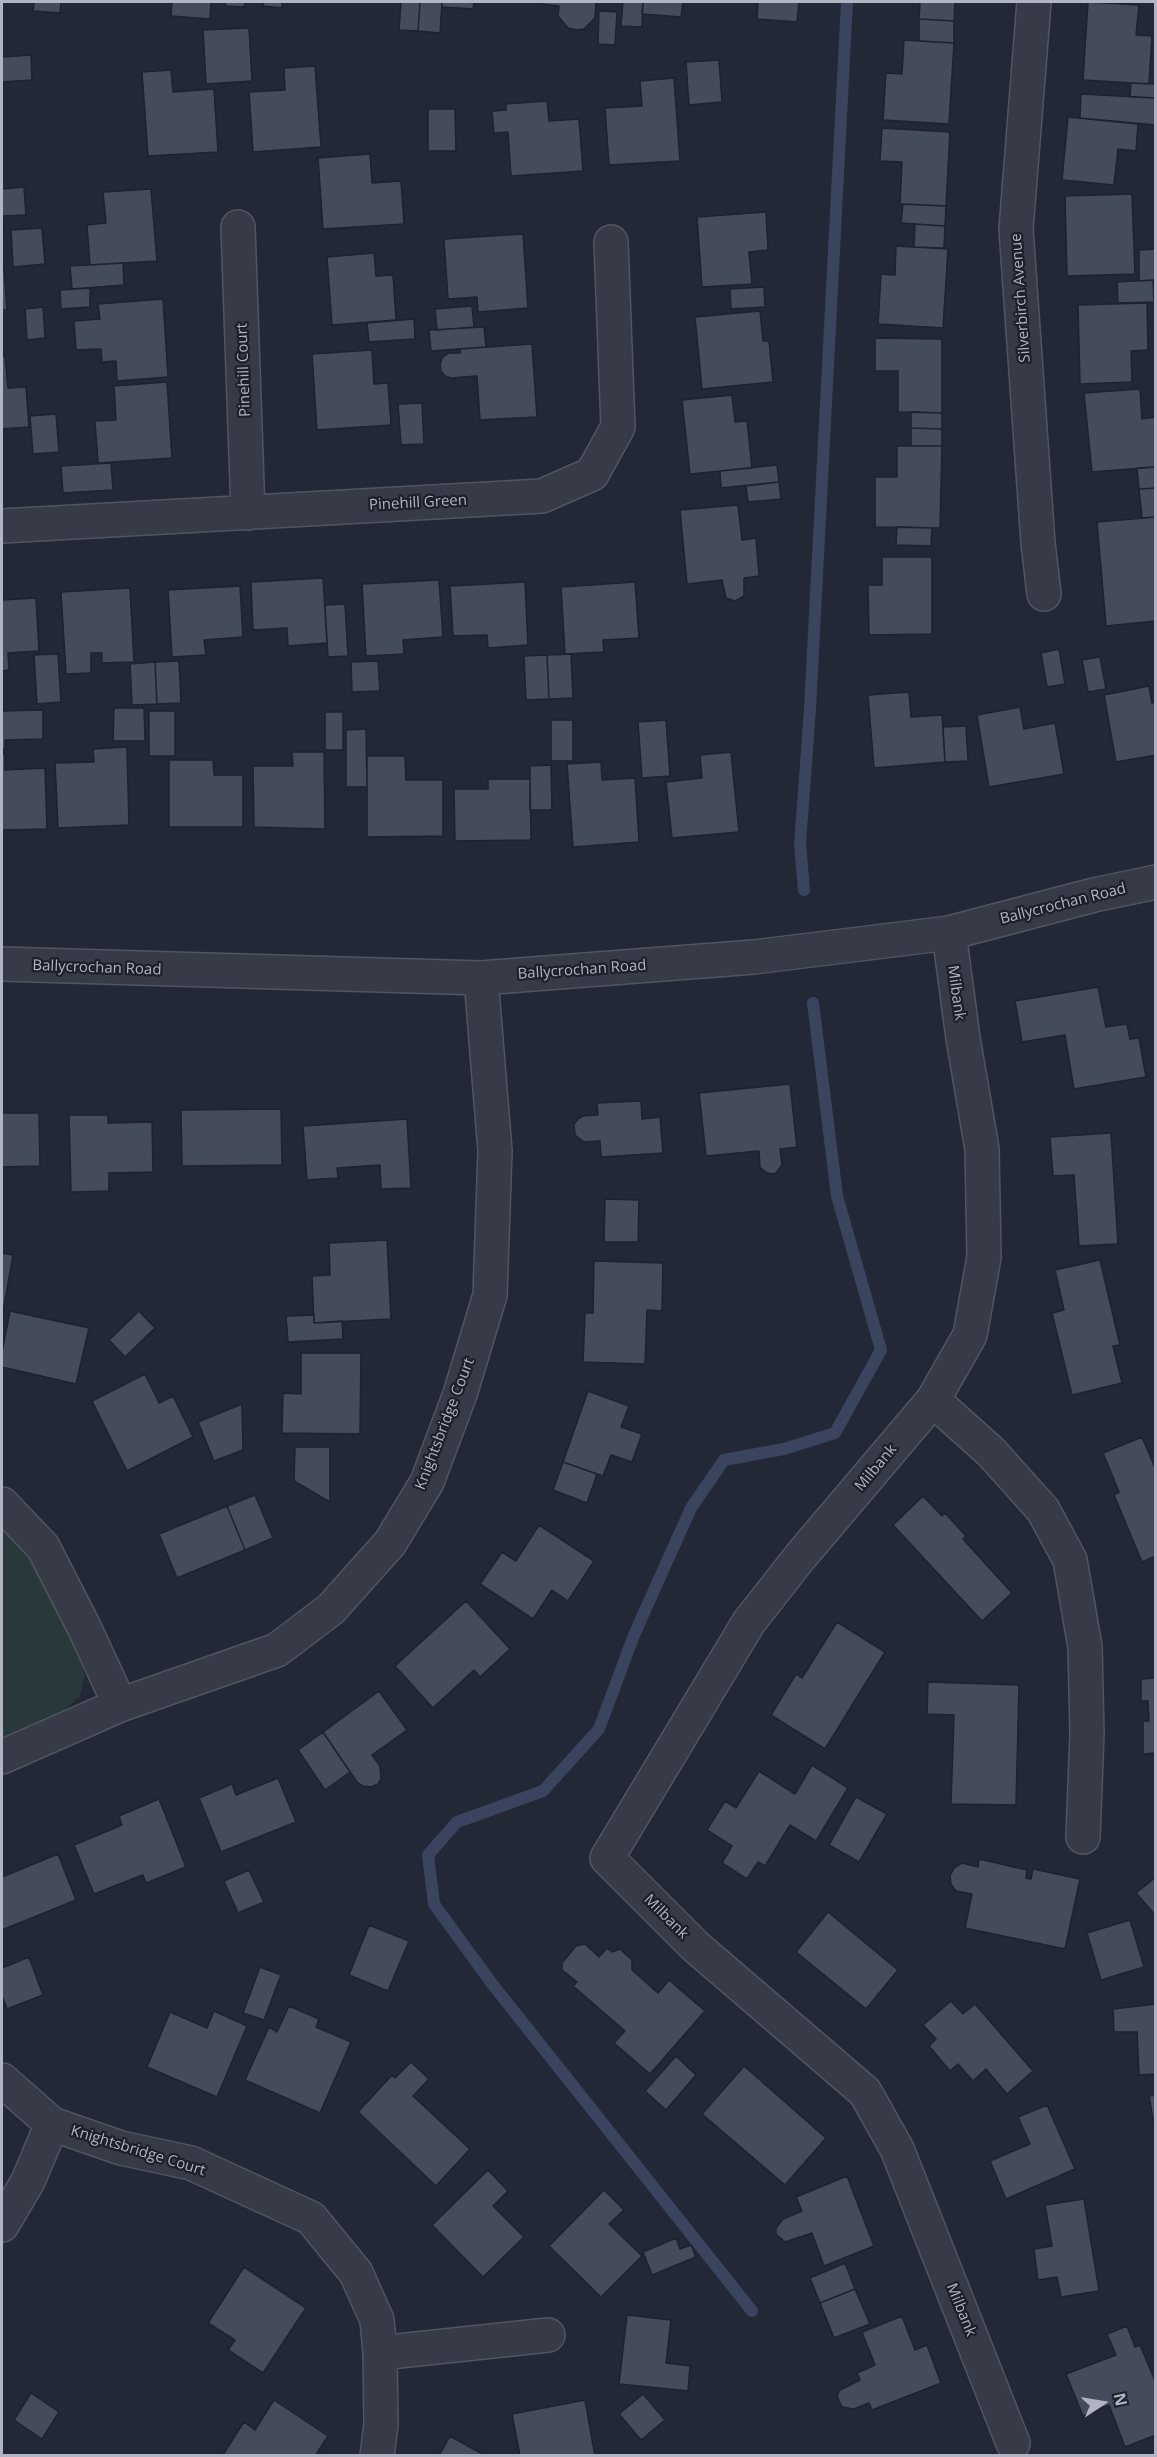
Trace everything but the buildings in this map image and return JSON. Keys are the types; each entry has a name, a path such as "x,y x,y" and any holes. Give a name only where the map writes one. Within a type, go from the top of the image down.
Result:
{"street":[{"name":"Silverbirch Avenue","path":"1034,2 1016,229 1044,594"},
{"name":"Pinehill Court","path":"238,227 248,513"},
{"name":"Pinehill Green","path":"2,525 542,496 592,474 618,427 611,242"},
{"name":"Ballycrochan Road","path":"2,964 481,978 754,957 949,933 1094,895 1155,882"},
{"name":"Milbank","path":"949,933 963,1038 982,1149 984,1257 969,1335 933,1400 800,1557 749,1622 607,1858 695,1946 865,2092 897,2149 1013,2443"},
{"name":"Knightsbridge Court","path":"2,1758 120,1705 277,1650 331,1609 390,1543 427,1482 460,1394 490,1294 495,1151 481,978"},
{"path":"933,1400 991,1452 1043,1510 1070,1560 1085,1647 1087,1733 1083,1837"},
{"path":"2,1504 43,1547 84,1627 120,1705"},
{"name":"Knightsbridge Court","path":"2,2080 52,2124 121,2148 191,2163 311,2218 356,2273 377,2320 381,2424 377,2456"},
{"name":"Knightsbridge Court","path":"2,2225 28,2181 52,2124"},
{"path":"380,2354 548,2335"}],"shaded area":[{"path":"2,1526 43,1566 85,1675 80,1696 48,1726 2,1745"}],"waterway":[{"path":"804,890 800,844 810,709 847,2"},
{"path":"752,2311 493,1985 434,1904 428,1855 457,1822 543,1791 599,1729 634,1635 691,1508 724,1460 784,1449 835,1433 881,1350 837,1196 813,1003"}]}
